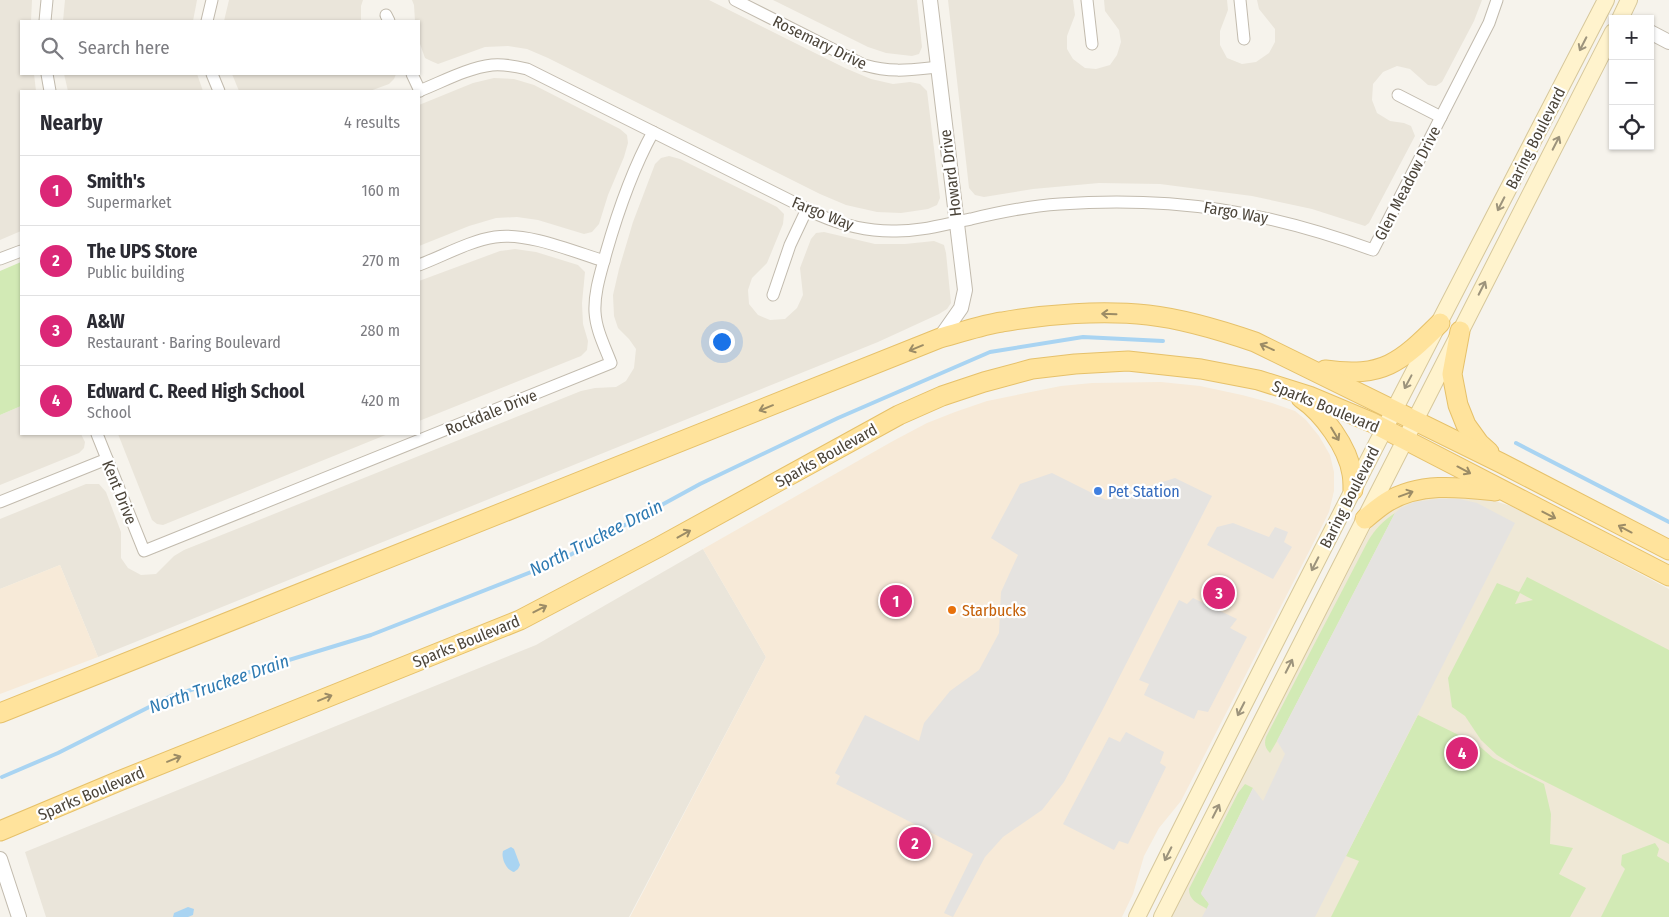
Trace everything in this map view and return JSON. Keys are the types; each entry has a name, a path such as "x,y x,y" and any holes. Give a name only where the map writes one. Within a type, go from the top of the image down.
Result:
{"main road":[{"name":"Baring Boulevard","path":"1136,917 1383,429 1440,323 1605,0"},
{"path":"1624,15 1629,0"},
{"name":"Baring Boulevard","path":"1162,917 1609,40"},
{"name":"Sparks Boulevard","path":"0,713 940,338 1001,322 1041,316 1085,313 1147,315 1223,331 1255,342 1394,409 1669,550"},
{"path":"1311,368 1361,372 1381,368 1400,360 1440,323"},
{"path":"1460,331 1452,374 1458,405 1466,425 1479,443 1501,463"},
{"name":"Sparks Boulevard","path":"0,831 520,620 659,547 899,415 942,396 984,382 1032,370 1075,364 1128,362 1201,369 1258,380 1309,396 1358,416 1669,576"},
{"path":"1287,389 1312,406 1328,423 1350,464 1353,490"},
{"path":"1365,518 1388,502 1408,492 1426,488 1460,488 1506,492"}],"street":[{"path":"45,20 47,0"},
{"path":"207,20 212,0"},
{"name":"Rosemary Drive","path":"735,0 864,65 898,72 938,67"},
{"name":"Howard Drive","path":"930,0 964,290 961,308 940,338"},
{"path":"1087,0 1092,44"},
{"path":"1240,0 1244,39"},
{"name":"Glen Meadow Drive","path":"1373,250 1489,23 1497,0"},
{"path":"1605,0 1620,15"},
{"path":"1654,34 1669,42"},
{"name":"Fargo Way","path":"420,91 477,68 511,65 527,69 807,209 844,225 869,230 893,232 918,230 1014,210 1058,204 1152,202 1197,205 1246,212 1314,230 1373,250"},
{"path":"47,75 50,90"},
{"path":"212,75 219,90"},
{"path":"412,75 419,90"},
{"name":"Glen Meadow Drive","path":"1398,95 1441,117"},
{"name":"Rockdale Drive","path":"144,551 611,363 598,330 595,314 596,296 616,219 630,180 653,132"},
{"path":"773,296 790,245 807,209"},
{"path":"420,265 479,241 495,237 512,236 527,238 604,260"},
{"path":"0,259 20,251"},
{"name":"Kent Drive","path":"97,435 144,551"},
{"path":"0,502 107,459"},
{"path":"0,859 19,917"}],"shaded area":[{"path":"0,0 32,0 31,20 20,20 20,75 34,75 36,90 20,90 20,231 0,240"},
{"path":"65,0 197,0 193,20 63,20"},
{"path":"229,0 363,0 361,20 224,20"},
{"path":"412,0 709,0 845,68 871,79 893,84 910,82 920,84 927,91 940,198 937,205 928,209 901,213 877,212 846,205 820,194 527,49 508,46 485,47 438,64 425,58 420,44 420,20 415,20"},
{"path":"773,0 917,0 922,47 919,54 912,56 886,53 868,47"},
{"path":"948,0 1073,0 1075,15 1067,36 1067,49 1073,59 1085,68 1096,69 1110,65 1117,55 1121,42 1119,30 1105,11 1104,0 1227,0 1228,10 1220,31 1220,45 1227,58 1242,64 1256,62 1269,53 1275,42 1275,29 1259,9 1257,0 1482,0 1474,21 1442,82 1436,86 1428,85 1410,69 1397,66 1383,72 1373,84 1372,100 1377,113 1390,121 1411,126 1415,136 1369,223 1365,226 1312,209 1252,196 1160,184 1099,183 1033,189 984,197 975,195 969,188"},
{"path":"64,75 197,75 203,90 68,90"},
{"path":"232,75 396,75 389,84 373,90 239,90"},
{"path":"494,78 514,79 534,85 620,129 627,135 628,143 624,157 608,195 599,224 592,232 584,234 538,220 517,217 496,218 469,226 420,246 420,105 473,83"},
{"path":"669,156 680,159 777,207 784,214 783,224 767,263 752,278 748,290 749,304 758,315 770,320 785,319 797,308 803,295 800,268 811,239 816,233 824,232 875,244 905,244 934,241 944,245 951,303 947,309 939,314 878,342 98,657 60,565 0,589 0,519 86,484 99,484 106,492 121,532 121,558 128,568 141,575 156,574 174,556 184,550 581,391 616,387 626,381 634,368 636,349 618,328 614,316 613,295 633,222 655,164 661,158"},
{"path":"515,249 536,252 578,265 585,272 582,303 583,324 588,341 587,350 581,356 420,421 420,281 500,251"},
{"path":"1161,382 1200,386 1242,395 1295,411 1306,420 1319,436 1330,455 1334,472 1334,491 1329,512 1181,801 1159,828 1144,856 1133,894 1122,917 630,917 766,657 703,549 893,441 927,423 955,412 987,401 1061,386 1092,383"},
{"path":"20,406 20,435 82,435 85,442 84,448 79,453 0,485 0,415"},
{"path":"118,435 386,435 163,525 157,524 152,520"},
{"path":"1052,473 1106,500 1175,478 1212,496 1064,782 1042,810 1003,837 985,857 953,917 944,913 973,854 836,784 840,776 835,773 865,715 919,741 924,723 950,691 979,670 999,633 1001,592 1018,555 991,538 1020,484"},
{"path":"1426,492 1482,497 1511,506 1669,589 1669,917 1171,917 1372,525 1386,510"},
{"path":"1459,499 1477,503 1515,523 1315,917 1202,917 1209,904 1201,894 1253,788 1263,801 1285,754 1277,741 1395,513 1414,502"},
{"path":"1233,523 1269,537 1275,527 1288,532 1284,542 1292,547 1273,579 1207,545 1217,527"},
{"path":"703,549 766,657 629,917 46,917 25,852 536,645"},
{"path":"60,565 98,657 0,694 0,589"},
{"path":"1193,598 1237,619 1230,628 1247,637 1208,712 1198,710 1194,719 1144,695 1149,684 1139,680 1179,600 1187,604"},
{"path":"1126,732 1164,752 1160,763 1166,767 1128,844 1119,841 1114,850 1063,824 1109,737 1120,742"}],"green space":[{"path":"20,262 20,406 0,415 0,271"},
{"path":"1395,513 1270,753 1265,746 1266,737 1368,541 1373,533"},
{"path":"1527,577 1669,650 1669,844 1518,768 1497,755 1481,740 1465,716 1452,707 1448,678 1497,583 1519,592","holes":["1520,593 1533,600 1515,604"]},
{"path":"1418,715 1477,744 1493,758 1544,784 1551,814 1550,844 1573,848 1559,874 1586,888 1570,917 1331,917 1359,861 1346,856"},
{"path":"1245,784 1253,788 1201,893 1209,904 1207,909 1192,899 1189,889 1238,793"},
{"path":"1655,843 1659,849 1657,856 1669,863 1669,917 1601,917 1625,869 1621,865 1622,855"}],"water":[{"path":"511,847 514,849 520,865 514,872 506,866 503,857 503,851"},
{"path":"188,907 194,909 193,915 173,917 174,913"}],"waterway":[{"name":"North Truckee Drain","path":"2,777 58,753 171,696 371,635 559,561 700,484 838,418 990,352 1083,337 1163,341"},
{"path":"1516,443 1669,522"}],"place":[{"name":"Pet Station","path":"1098,491"},
{"name":"A&W","path":"1219,593"},
{"name":"Smith's","path":"896,601"},
{"name":"Starbucks","path":"952,610"},
{"name":"Edward C. Reed High School","path":"1462,753"},
{"name":"The UPS Store","path":"915,843"}]}
